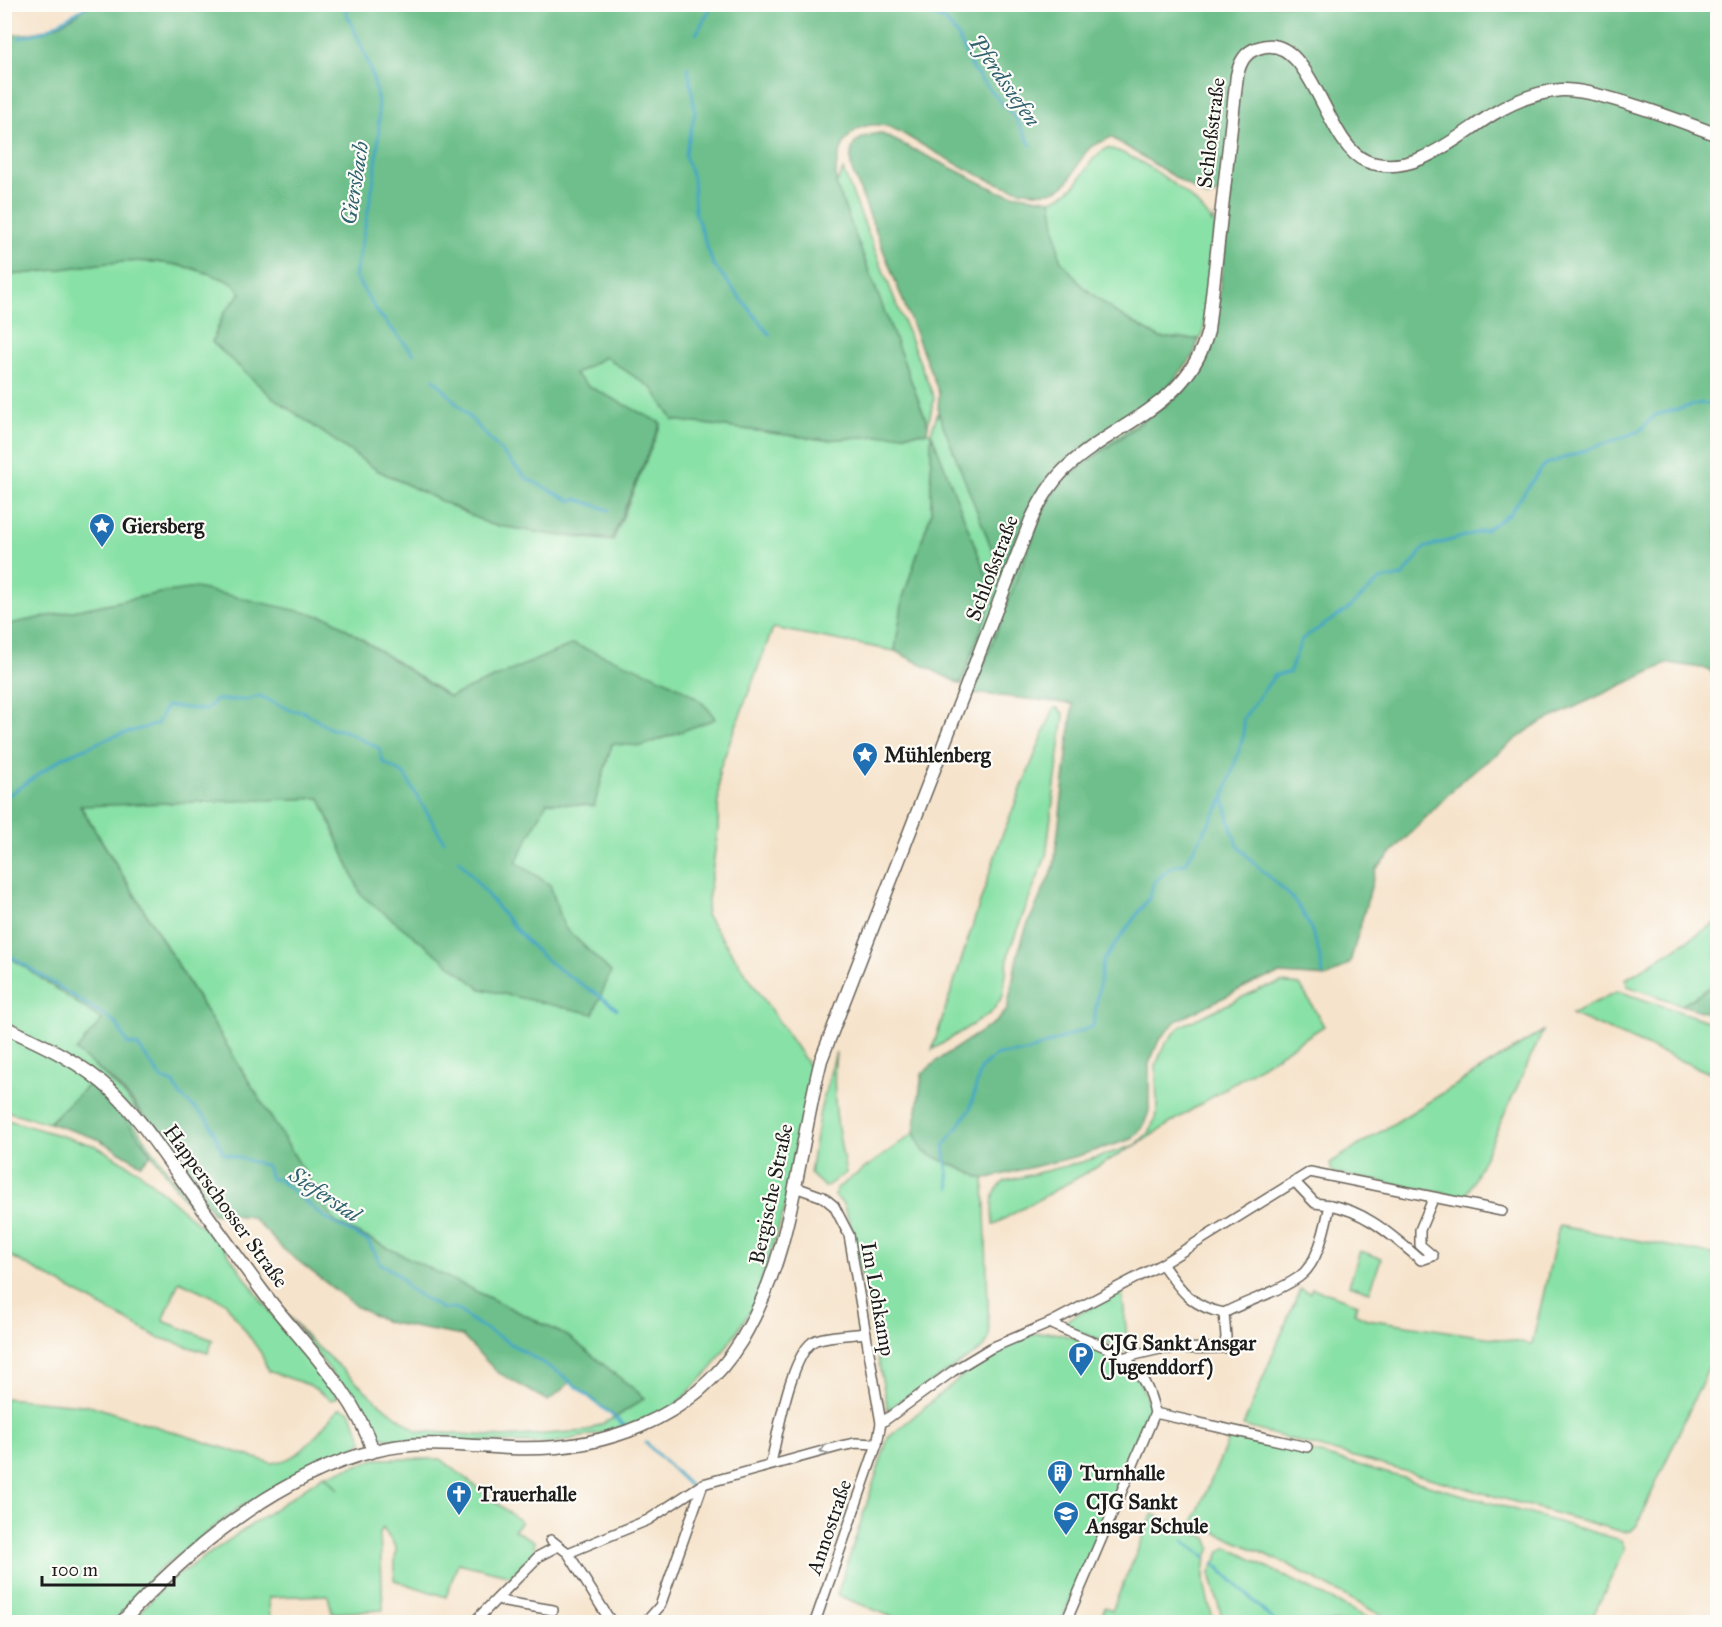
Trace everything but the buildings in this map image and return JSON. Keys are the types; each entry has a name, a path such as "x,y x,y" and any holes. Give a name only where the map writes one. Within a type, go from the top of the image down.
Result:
{"main road":[{"path":"1713,4 1718,11"},
{"name":"Schloßstraße","path":"967,687 1031,519 1047,489 1084,454 1176,389 1192,372 1202,353 1208,331 1238,75 1242,61 1252,50 1272,45 1288,51 1307,76 1346,145 1360,158 1378,164 1404,163 1427,156 1454,142 1502,109 1537,94 1562,90 1595,95 1718,135"},
{"name":"Bergische Straße","path":"122,1623 161,1581 207,1541 255,1507 315,1473 374,1451 446,1444 566,1448 620,1436 660,1419 700,1390 722,1368 740,1342 773,1275 785,1237 810,1104 821,1060 967,687"},
{"name":"Happerschosser Straße","path":"4,1027 49,1047 79,1065 114,1094 141,1122 261,1289 347,1397 374,1451"}],"street":[{"path":"881,1424 953,1371 991,1348 1050,1323 1162,1264 1310,1172 1433,1199 1502,1211"},
{"path":"1294,1181 1315,1203 1344,1208 1373,1221 1421,1260 1433,1256 1420,1245 1420,1230 1433,1199"},
{"name":"Im Lohkamp","path":"795,1187 823,1197 842,1217 849,1235 881,1424 878,1444"},
{"path":"1162,1264 1182,1293 1206,1310 1224,1313 1301,1276 1315,1255 1326,1227 1330,1205"},
{"path":"1126,1357 1160,1349 1224,1348 1226,1337 1222,1321 1224,1313"},
{"path":"1050,1323 1112,1348 1126,1357 1146,1386 1155,1413 1066,1623"},
{"path":"771,1463 801,1353 814,1341 866,1333"},
{"path":"1155,1413 1307,1447"},
{"path":"568,1553 648,1520 703,1484 771,1463 856,1443 878,1444"},
{"name":"Annostraße","path":"815,1623 878,1444"},
{"path":"646,1623 660,1606 703,1484"},
{"path":"474,1623 539,1556 555,1543 568,1553 612,1623"},
{"path":"498,1598 505,1602 553,1610"}],"green space":[{"path":"90,4 1717,5 1717,677 1708,669 1669,663 1534,726 1462,780 1376,869 1350,963 1328,977 1280,974 1257,981 1176,1021 1159,1040 1149,1064 1149,1111 1143,1127 1132,1139 1078,1156 984,1179 924,1152 914,1133 922,1074 939,1059 997,1021 1007,1010 1018,953 1026,928 1054,866 1073,704 973,693 1045,506 1055,490 1068,476 1177,397 1204,365 1213,342 1231,196 1216,194 1208,198 1111,137 1091,147 1085,153 1064,185 1049,192 1033,192 1016,189 981,176 890,127 880,125 858,129 844,143 840,153 836,185 928,425 927,432 826,440 673,420 653,389 605,357 575,374 588,386 661,423 612,539 554,535 489,524 377,470 272,397 212,342 224,313 241,293 227,281 182,266 132,261 5,275 4,35 50,28 71,19"},
{"path":"880,133 1000,192 1051,200 1060,259 1082,286 1115,312 1160,338 1199,339 1193,357 1169,386 1057,466 1031,504 1002,575 938,412 939,393 852,170 851,154 855,143 859,139"},
{"path":"1107,148 1133,158 1166,178 1195,202 1212,223 1213,217 1216,224 1203,334 1172,386 1061,467 962,685 960,684 994,595 931,434 931,513 903,598 895,651 773,628 719,771 718,829 706,915 812,1070 791,1170 789,1195 754,1306 712,1368 670,1411 625,1428 553,1443 400,1441 374,1435 365,1417 287,1314 309,1339 378,1402 417,1431 504,1437 587,1431 616,1417 645,1398 569,1337 335,1222 80,805 320,798 361,895 611,972 564,927 550,885 515,862 547,802 594,806 612,744 573,644 450,697 330,618 160,593 5,625 4,275 131,261 182,266 227,281 241,293 224,313 212,342 272,397 377,470 489,524 554,535 613,541 661,424 588,386 574,373 605,357 653,389 673,420 826,440 931,432 938,412 1002,574 1031,499 1042,481 1199,339 1160,338 1115,312 1082,286 1060,260 1051,200 1071,189 1098,154"},
{"path":"843,170 934,398 928,425 836,185"},
{"path":"1208,358 1194,382 1068,476 1045,506 973,693 971,689 1027,541 1049,494 1077,465 1183,388"},
{"path":"931,432 994,595 960,684 895,651 903,598 931,513"},
{"path":"196,588 330,618 449,697 573,644 673,684 706,706 715,719 642,746 612,744 594,806 547,802 516,862 550,885 564,927 611,972 593,1014 481,989 361,895 320,798 80,806 335,1222 569,1337 645,1398 616,1417 571,1382 548,1401 497,1372 462,1336 386,1322 357,1307 283,1249 252,1217 213,1213 134,1103 112,1080 76,1051 102,1020 5,954 5,625 160,593"},
{"path":"1054,708 1058,708 1064,714 1046,856 1009,951 1003,996 991,1013 932,1050 1000,841"},
{"path":"1717,922 1717,983 1682,1005 1627,986 1626,979"},
{"path":"5,954 103,1020 76,1051 127,1097 148,1123 169,1152 140,1114 5,1021"},
{"path":"1281,983 1300,985 1324,1026 1136,1145 1150,1131 1157,1113 1156,1065 1165,1044 1181,1026 1260,989"},
{"path":"1717,983 1717,1016 1682,1005"},
{"path":"1618,991 1717,1024 1717,1076 1571,1014"},
{"path":"1543,1031 1466,1197 1332,1173 1330,1163"},
{"path":"4,1032 33,1045 96,1083 126,1113 199,1215 194,1213 121,1115 89,1084 49,1123 5,1111"},
{"path":"836,1052 835,1098 846,1173 825,1187 810,1174 820,1111"},
{"path":"89,1084 123,1116 151,1155 141,1164 98,1139 49,1123"},
{"path":"4,1119 96,1146 137,1170 200,1225 207,1224 264,1304 335,1390 337,1398 331,1400 309,1385 268,1371 261,1353 225,1302 179,1281 163,1321 213,1340 208,1353 157,1337 5,1253"},
{"path":"914,1133 924,1152 984,1179 989,1338 984,1348 888,1410 853,1233 843,1204 835,1196 836,1189"},
{"path":"1136,1145 993,1225 994,1195 1005,1181 1082,1162"},
{"path":"1559,1226 1717,1255 1717,1349 1637,1525 1631,1531 1623,1532 1243,1426 1300,1289 1310,1293 1312,1288 1358,1304 1354,1313 1367,1319 1532,1344"},
{"path":"1360,1251 1381,1258 1370,1292 1349,1285"},
{"path":"1122,1292 1129,1355 1119,1347 1068,1328 1066,1324 1068,1319"},
{"name":"CJG Sankt Ansgar (Jugenddorf)","path":"1047,1332 1086,1342 1123,1359 1136,1375 1151,1408 1061,1622 905,1622 837,1595 888,1438 980,1361 1034,1334"},
{"path":"4,1398 92,1406 271,1463 283,1461 302,1450 340,1408 350,1411 363,1440 353,1451 302,1474 239,1508 157,1572 114,1622 5,1622"},
{"path":"1231,1434 1309,1451 1621,1540 1625,1549 1590,1622 1393,1622 1291,1566 1193,1522"},
{"path":"376,1459 441,1459 521,1522 514,1530 534,1541 535,1552 511,1576 458,1563 446,1597 394,1580 396,1548 383,1528 380,1533 383,1610 332,1613 328,1595 269,1597 270,1621 131,1622 165,1584 324,1475 339,1490 326,1475"},
{"path":"1153,1514 1207,1538 1211,1548 1204,1576 1206,1594 1214,1622 1099,1622 1105,1607 1112,1610"},
{"path":"1227,1547 1376,1622 1223,1622 1210,1573 1220,1552"}],"waterway":[{"path":"19,38 45,31 91,4"},
{"name":"Giersbach","path":"343,4 373,79 379,125 376,168 355,276 378,313 414,354"},
{"path":"696,34 713,4"},
{"name":"Pferdssiefen","path":"926,12 945,20 957,35 974,71 1016,119 1031,145"},
{"path":"688,67 695,112 685,156 693,178 695,212 713,264 770,335"},
{"name":"Giersbach","path":"434,379 526,478 571,501 576,499 609,510"},
{"path":"950,1188 944,1146 970,1109 981,1068 997,1055 1026,1052 1093,1026 1103,961 1149,898 1154,882 1173,866 1185,864 1224,798 1244,734 1243,719 1275,675 1289,673 1302,639 1347,610 1380,580 1403,576 1424,548 1486,530 1509,514 1544,465 1640,431 1655,415 1702,403 1718,407"},
{"path":"4,798 64,757 112,737 157,724 166,706 206,710 215,700 247,700 260,696 292,711 302,711 331,729 342,730 379,748 383,762 404,774 444,841"},
{"path":"1224,799 1237,843 1249,858 1299,906 1316,944 1323,974"},
{"path":"459,860 509,921 541,955 617,1009"},
{"name":"Sieferstal","path":"4,952 116,1023 128,1044 138,1046 162,1079 174,1083 180,1095 209,1121 223,1153 267,1166 271,1179 278,1179 328,1220 368,1241 380,1263 399,1275 409,1289 442,1309 456,1308 471,1320 561,1374 624,1425"},
{"name":"Sieferstal","path":"646,1443 692,1488"},
{"path":"1183,1541 1206,1557"},
{"path":"1214,1563 1275,1622"}],"place":[{"name":"Giersberg","path":"102,549"},
{"name":"Mühlenberg","path":"865,778"},
{"name":"CJG Sankt Ansgar (Jugenddorf)","path":"1081,1378"},
{"name":"Turnhalle","path":"1060,1496"},
{"name":"Trauerhalle","path":"459,1517"},
{"name":"CJG Sankt Ansgar Schule","path":"1066,1537"}]}
